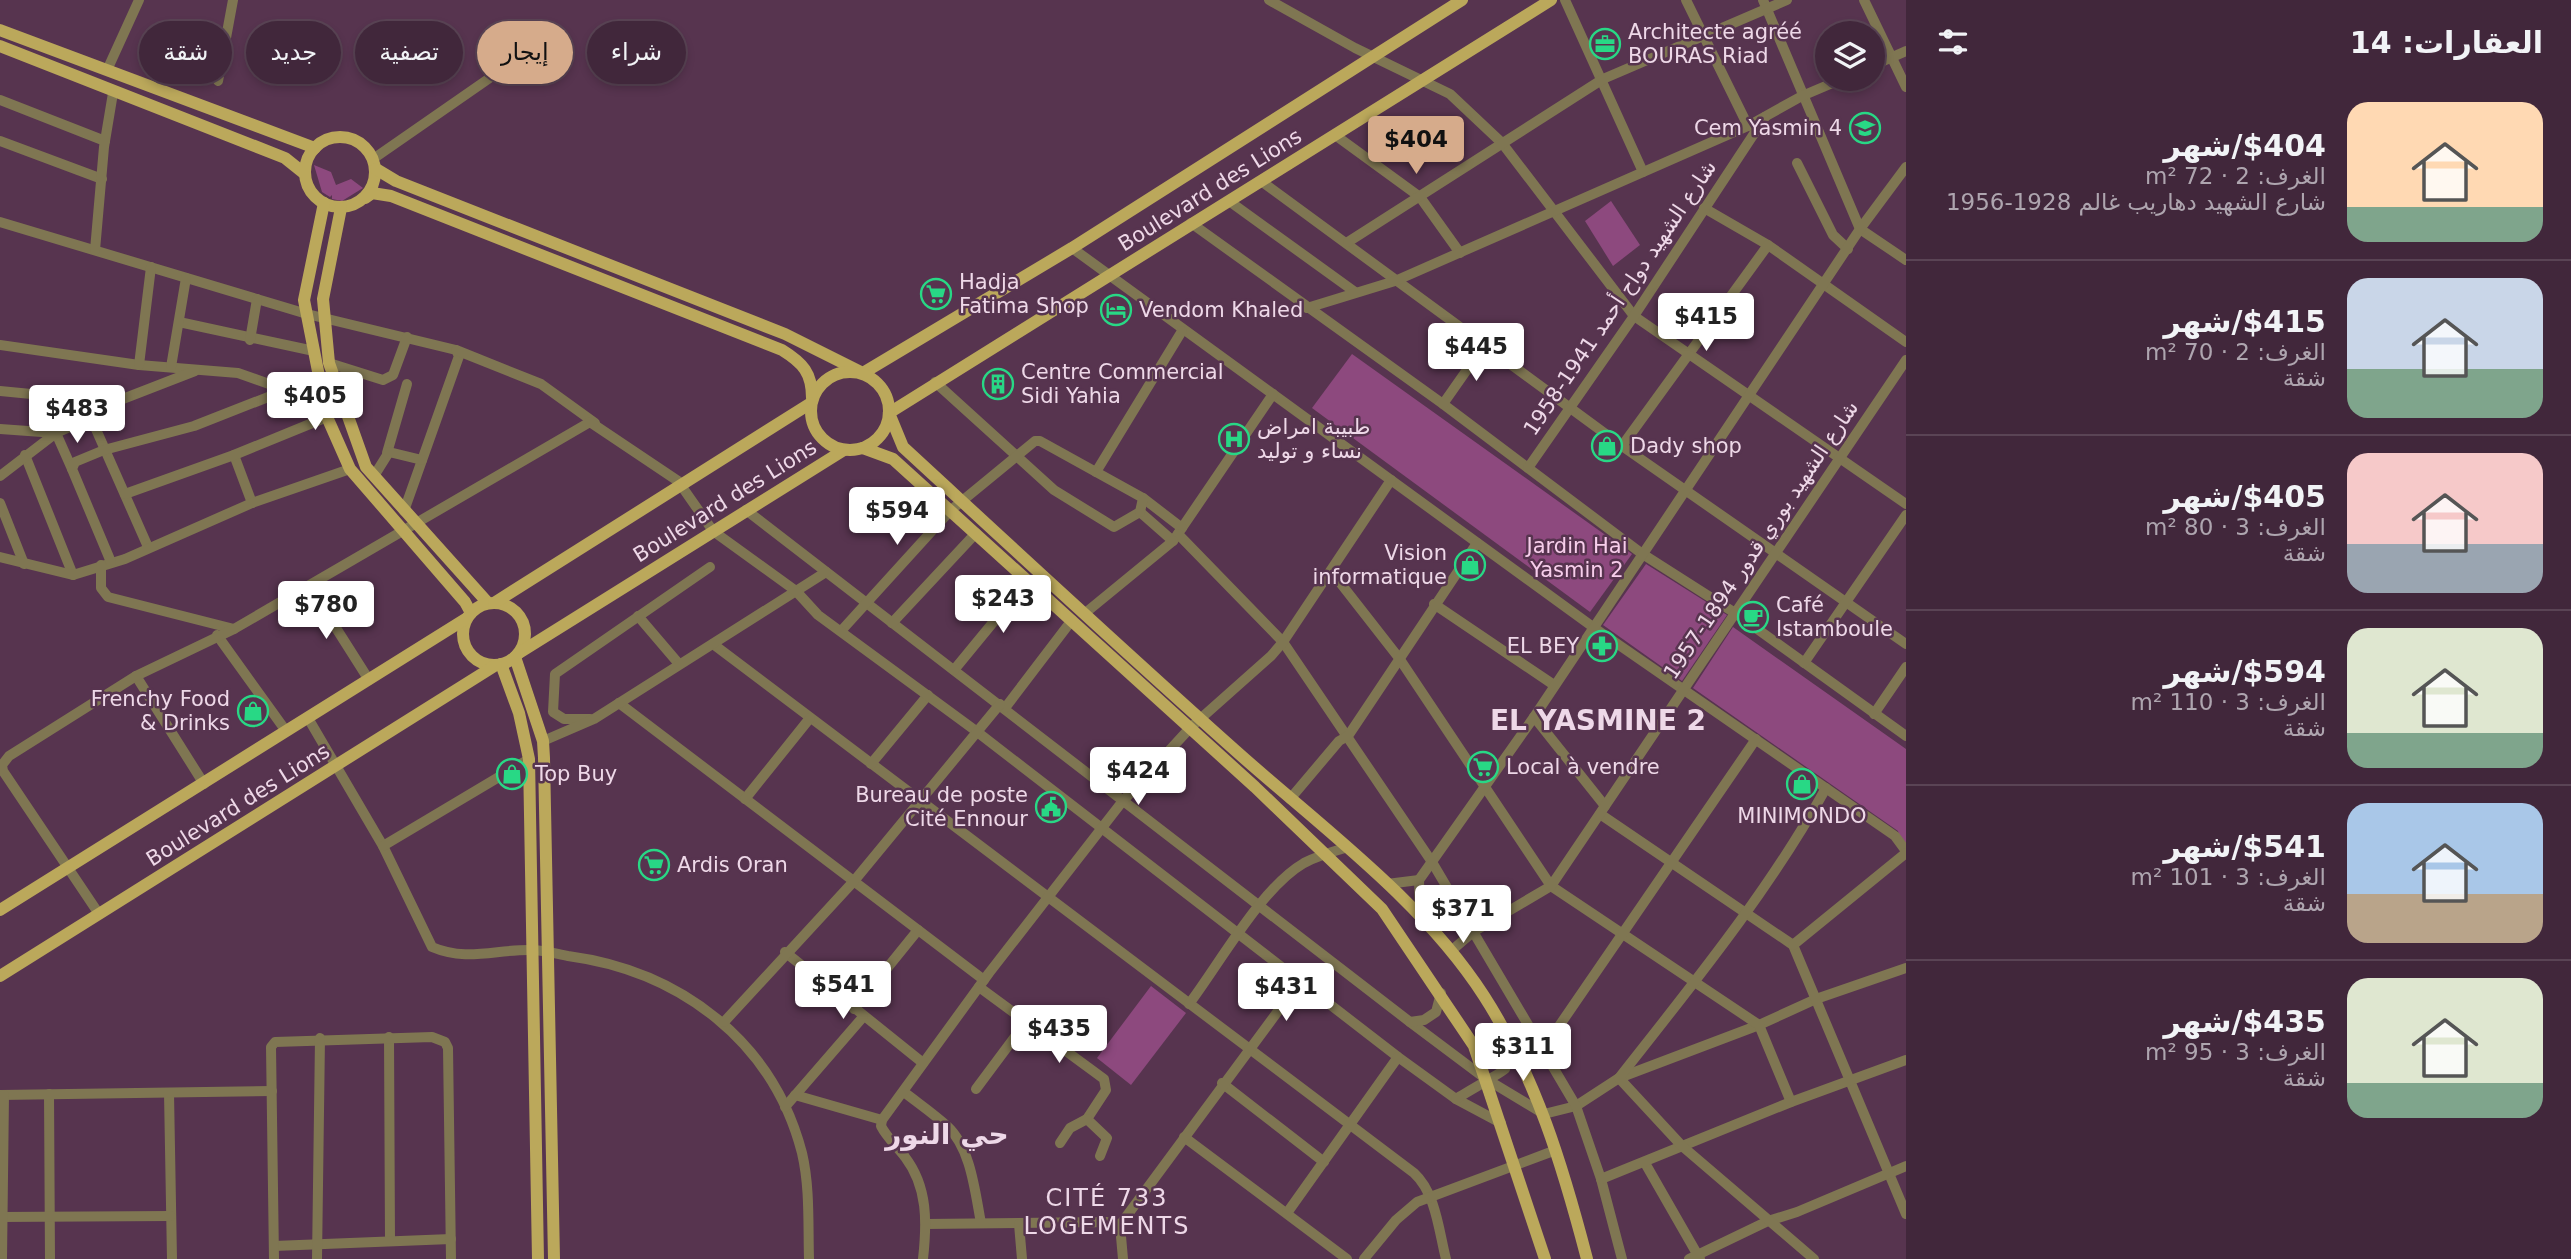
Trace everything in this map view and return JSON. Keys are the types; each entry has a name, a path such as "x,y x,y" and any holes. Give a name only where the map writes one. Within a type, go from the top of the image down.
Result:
{"main road":[{"name":"Boulevard des Lions","path":"863,373 1072,248 1462,0"},
{"name":"Boulevard des Lions","path":"889,413 1551,0"},
{"path":"0,30 108,68 315,148"},
{"path":"0,46 113,93 285,158 305,174"},
{"path":"1078,617 1027,580 893,459 863,448 844,450 819,436 811,419 812,382 804,366 782,350 391,196 372,193 341,208 324,203 310,191 305,174 306,165 315,148 323,142 342,137 361,144 375,164 396,181 785,334 863,373 883,389 889,413 903,447 963,502 1078,617 1195,723 1382,909 1474,1045 1516,1163 1545,1259"},
{"path":"365,198 372,190 375,164"},
{"path":"324,203 304,300 327,417 350,469 465,602 469,616"},
{"path":"341,208 323,299 329,363 366,467 491,603 510,607 522,620 525,636 517,655 499,665 479,661 466,648 463,630 469,616 491,603"},
{"path":"812,400 828,377 845,371 863,373"},
{"name":"Boulevard des Lions","path":"491,603 683,485 812,400"},
{"path":"863,448 881,434 889,413"},
{"name":"Boulevard des Lions","path":"517,655 844,450"},
{"name":"Boulevard des Lions","path":"0,910 469,616"},
{"path":"517,655 542,741 555,1259"},
{"path":"499,665 515,698 529,759 538,1259"},
{"name":"Boulevard des Lions","path":"0,976 499,665"},
{"path":"1195,723 1290,799 1387,884 1420,915 1451,951 1511,1039 1544,1114 1587,1259"}],"street":[{"path":"108,68 139,0"},
{"path":"229,21 233,0"},
{"path":"1269,0 1450,94 1502,143 1634,316 1906,504"},
{"path":"1565,0 1643,172"},
{"path":"1686,0 1707,37 1748,126"},
{"path":"1348,242 1603,79 1707,37 1765,3 1787,0"},
{"path":"1864,0 1906,87"},
{"path":"1765,3 1860,229 1906,260"},
{"path":"1885,60 1906,51"},
{"path":"375,164 482,84"},
{"path":"1307,308 1395,281 1461,253 1748,126 1815,90"},
{"path":"95,250 105,141 113,93"},
{"path":"0,100 105,141"},
{"name":"شارع الشهيد دواح أحمد 1941-1958","path":"1528,468 1634,316 1766,116"},
{"path":"1335,135 1420,197 1461,253"},
{"path":"0,141 102,179"},
{"path":"1797,163 1833,235 1848,249"},
{"path":"1420,915 1419,880 1483,785 1534,717 1641,553 1826,284 1860,229 1905,170"},
{"path":"1261,181 1348,242 1395,281 1622,446 1906,644"},
{"path":"1229,201 1355,292"},
{"path":"1704,208 1768,245 1906,342"},
{"path":"0,222 307,314 456,350 541,384 683,485 713,531 796,591 818,615 928,695 1398,1057 1456,1099 1502,1123"},
{"path":"1191,223 1443,404 1641,553 1735,613 1906,736"},
{"path":"1622,446 1768,245"},
{"path":"1072,248 1182,331 1593,626 1895,836 1906,852 1793,945"},
{"path":"139,365 151,267"},
{"path":"171,367 186,278"},
{"path":"250,340 257,299"},
{"path":"179,322 250,340 314,351"},
{"path":"1096,472 1182,331"},
{"path":"329,363 383,380 389,379 393,375 407,337"},
{"path":"1443,404 1485,344"},
{"path":"0,345 139,365 238,373 286,390 322,396"},
{"path":"404,511 459,356 456,350"},
{"name":"شارع الشهيد بوري قدور 1894-1957","path":"1451,951 1473,932 1551,886 1906,360"},
{"path":"0,476 56,433 91,418 115,402 198,369"},
{"path":"935,382 1054,490 1114,527 1140,512 1143,498"},
{"path":"374,476 387,453 407,384"},
{"path":"72,469 79,459 194,426 286,390"},
{"path":"0,391 115,402"},
{"path":"724,1022 785,952 854,881 976,732 1002,706 1078,617 1178,535 1273,394"},
{"path":"125,494 234,456 327,417"},
{"path":"91,418 149,547"},
{"path":"99,915 3,771 2,765 9,756 136,676 234,629 586,424 595,423"},
{"path":"0,429 56,433"},
{"path":"56,433 72,469 106,564 100,588 108,597 234,629"},
{"path":"841,631 951,510 1035,441 1040,441 1143,498 1283,642 1432,862 1576,1106 1601,1179 1622,1259"},
{"path":"387,453 422,460"},
{"path":"25,455 73,575"},
{"path":"234,456 252,503"},
{"path":"0,556 73,575 149,547 252,503 350,469"},
{"path":"923,1259 927,1213 920,1186 907,1159 881,1126 882,1120 1099,829 1195,723 1271,656 1283,642 1391,480"},
{"path":"0,503 24,564"},
{"path":"746,510 1410,1022 1486,1079 1544,1114 1576,1106 1619,1077 1759,1025 1816,999 1906,968"},
{"path":"1140,512 1178,535"},
{"path":"1804,663 1906,515"},
{"path":"892,623 976,533"},
{"path":"1290,799 1339,741 1348,736 1477,543"},
{"path":"594,719 564,719 553,712 555,674 710,567"},
{"path":"1331,571 1399,658 1551,886 1759,1025 1791,1102"},
{"path":"542,741 594,719 826,572"},
{"path":"954,670 1027,580"},
{"path":"310,587 369,680"},
{"path":"1434,604 1554,685"},
{"path":"638,616 679,664"},
{"path":"217,635 286,731"},
{"path":"713,644 1415,1173 1430,1196 1446,1259"},
{"path":"1874,714 1906,667"},
{"path":"136,676 204,784"},
{"path":"871,764 928,695"},
{"path":"619,703 918,930 1026,1022 1104,1079 1105,1090 1087,1119 1070,1128 1060,1143"},
{"path":"1534,717 1603,810 1671,863 1793,945 1906,1214"},
{"path":"308,718 383,846 432,947 445,953 489,955 532,949 620,965 680,991 724,1022 755,1056 785,1107 806,1174 808,1259"},
{"path":"745,799 810,718"},
{"path":"1544,1048 1756,739"},
{"path":"383,846 529,759"},
{"path":"1619,1077 1744,913 1805,826 1826,788"},
{"path":"1189,1004 1258,906 1292,872 1327,853 1345,848"},
{"path":"1387,884 1419,880"},
{"path":"854,1009 918,930"},
{"path":"785,952 923,1063"},
{"path":"1123,1259 1120,1225 1222,1083 1301,980"},
{"path":"1410,1022 1436,1012 1441,993"},
{"path":"785,1107 863,1017"},
{"path":"976,1089 1026,1022"},
{"path":"388,1037 390,1241"},
{"path":"274,1259 271,1047 275,1042 320,1038 432,1037 445,1042 448,1048 451,1259"},
{"path":"317,1259 320,1038"},
{"path":"1456,1099 1504,1069 1511,1039"},
{"path":"1287,1213 1398,1057"},
{"path":"1601,1179 1791,1102 1906,1060"},
{"path":"1619,1077 1682,1146 1814,1259"},
{"path":"1222,1083 1324,1162"},
{"path":"2,1259 2,1095 272,1091"},
{"path":"904,1092 949,1127 961,1145 981,1223"},
{"path":"169,1093 172,1259"},
{"path":"49,1094 50,1259"},
{"path":"795,1095 882,1120"},
{"path":"1087,1119 1107,1138 1100,1156"},
{"path":"1184,1137 1347,1259"},
{"path":"1364,1259 1396,1220 1430,1196 1556,1150"},
{"path":"1645,1163 1696,1258 1768,1221 1797,1213 1906,1166"},
{"path":"1,1217 171,1216"},
{"path":"926,1224 1106,1222 1120,1225"},
{"path":"1019,1224 1022,1259"},
{"path":"274,1246 451,1239"}],"green space":[{"path":"314,165 331,172 336,185 351,179 363,188 342,201 332,199 332,195 330,197 322,192"},
{"path":"1611,201 1640,245 1613,266 1585,221"},
{"name":"Jardin Hai Yasmin 2","path":"1352,354 1632,554 1590,612 1312,408"},
{"name":"Jardin Hai Yasmin 2","path":"1646,564 1727,615 1682,681 1603,625"},
{"path":"1733,627 1906,749 1906,860 1898,831 1693,688"},
{"path":"1151,986 1186,1013 1131,1085 1097,1058"}],"place":[{"name":"Architecte agréé BOURAS Riad","path":"1605,44"},
{"name":"Cem Yasmin 4","path":"1865,128"},
{"name":"Hadja Fatima Shop","path":"936,294"},
{"name":"Vendom Khaled","path":"1116,310"},
{"name":"Centre Commercial Sidi Yahia","path":"998,384"},
{"name":"طبيبة امراض نساء و توليد","path":"1234,439"},
{"name":"Dady shop","path":"1607,446"},
{"name":"Vision informatique","path":"1470,565"},
{"name":"Café Istamboule","path":"1753,617"},
{"name":"EL BEY","path":"1602,646"},
{"name":"Frenchy Food & Drinks","path":"253,711"},
{"name":"Local à vendre","path":"1483,767"},
{"name":"Top Buy","path":"512,774"},
{"name":"MINIMONDO","path":"1802,784"},
{"name":"Bureau de poste Cité Ennour","path":"1051,807"},
{"name":"Ardis Oran","path":"654,865"}],"district":[{"name":"EL YASMINE 2","path":"1598,720"},
{"name":"حي النور","path":"947,1134"},
{"name":"CITÉ 733 LOGEMENTS","path":"1107,1212"}]}
